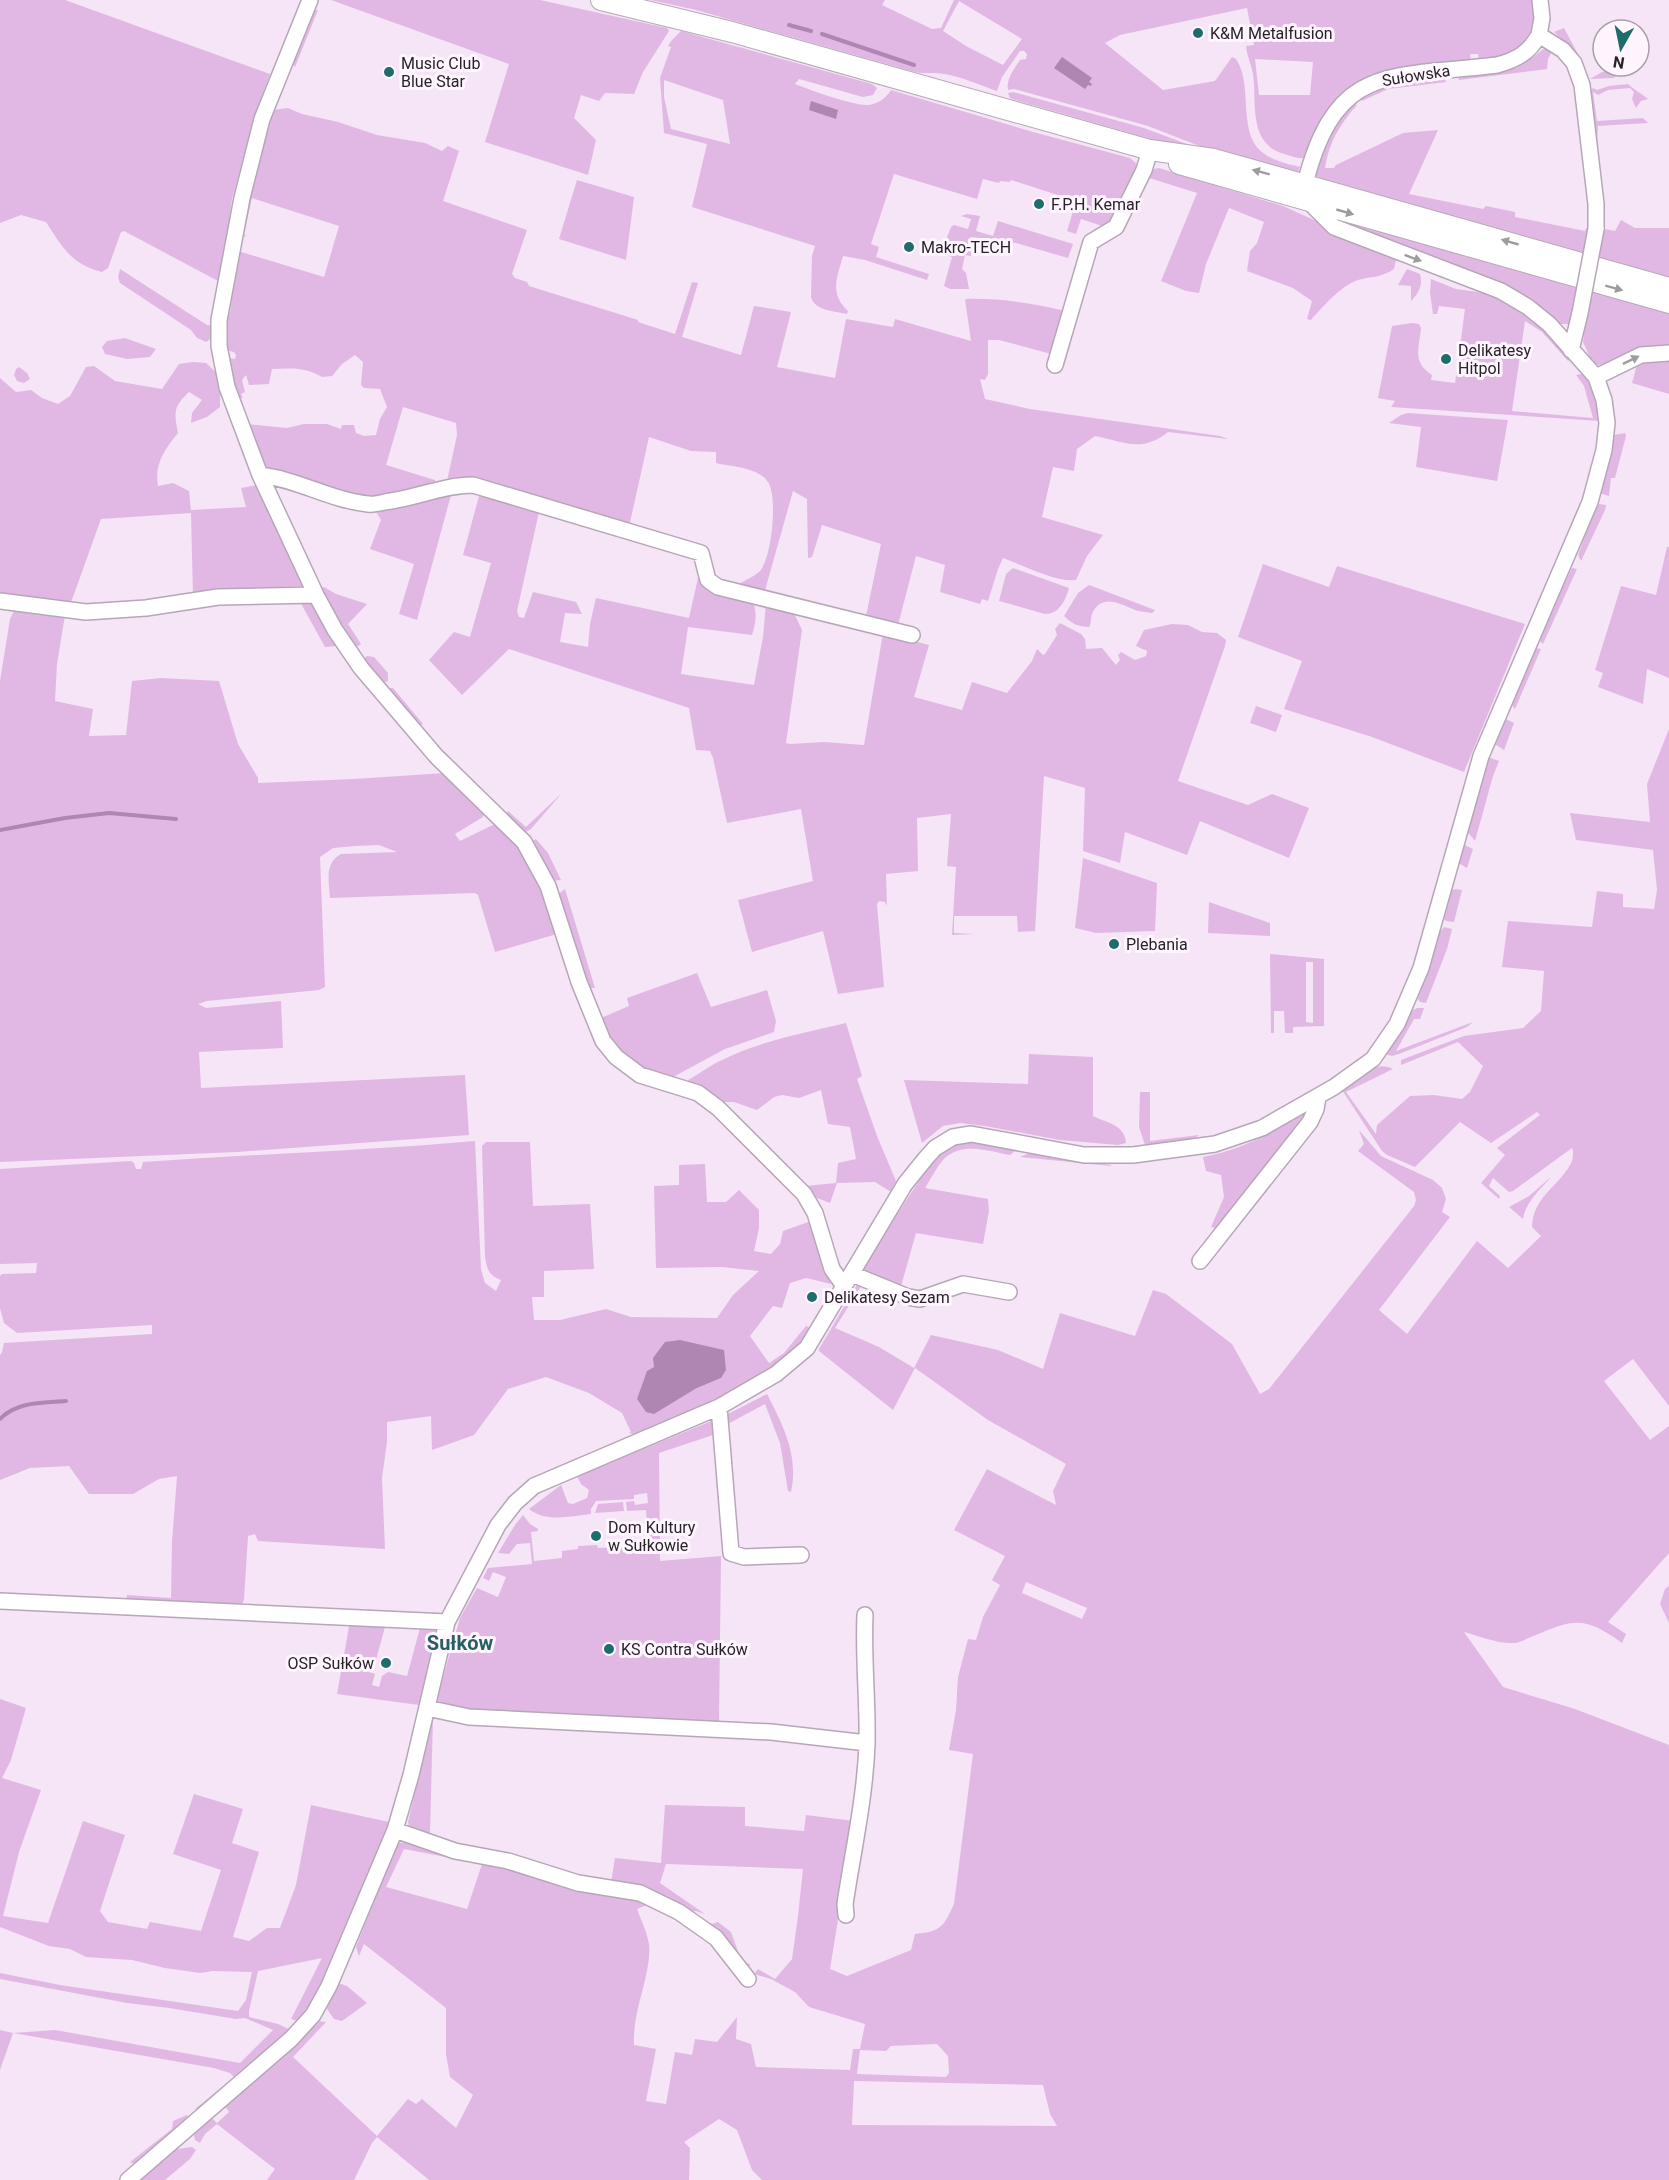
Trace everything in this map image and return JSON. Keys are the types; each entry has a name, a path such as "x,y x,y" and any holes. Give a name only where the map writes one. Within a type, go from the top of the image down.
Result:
{"main road":[{"path":"601,0 732,32 1150,150 1168,161 1307,192 1669,288"},
{"path":"1307,192 1669,303"}],"street":[{"path":"310,0 262,119 242,198 219,320 219,346 227,387 260,475 316,595 335,630 362,668 436,756 524,842 548,886 579,982 603,1041 616,1057 640,1075 698,1093 718,1107 804,1194 815,1213 832,1269 848,1280 920,1299 963,1284 1009,1292"},
{"path":"1540,0 1542,18 1539,35 1557,45 1574,63 1582,85 1596,204 1596,229 1571,350"},
{"name":"Sułowska","path":"1307,192 1315,148 1328,121 1342,102 1358,90 1370,83 1403,75 1510,62 1528,51 1539,35"},
{"path":"1055,365 1091,242 1116,227 1144,170 1150,150"},
{"path":"128,2180 291,2039 313,2015 328,1986 395,1830 447,1622 498,1525 515,1503 534,1486 719,1407 776,1374 807,1348 905,1184 935,1148 953,1137 971,1134 1084,1155 1119,1156 1182,1150 1215,1144 1262,1128 1318,1097 1373,1059 1397,1024 1421,968 1481,756 1590,502 1604,450 1607,423 1604,400 1596,377 1549,324 1528,307 1501,291 1334,227 1307,192"},
{"path":"1596,377 1641,355 1669,353"},
{"path":"260,475 276,477 343,500 370,504 411,498 458,485 473,485 701,553 708,580 718,587 912,635"},
{"path":"0,601 86,612 146,608 218,597 316,595"},
{"path":"1200,1261 1310,1122 1318,1097"},
{"path":"719,1407 731,1553 744,1557 801,1556"},
{"path":"0,1601 447,1622"},
{"path":"846,1915 845,1904 863,1789 867,1743 863,1652 865,1615"},
{"path":"427,1708 469,1717 771,1732 867,1743"},
{"path":"395,1830 455,1851 508,1861 578,1883 640,1893 679,1912 716,1938 748,1979"}],"shaded area":[{"path":"0,0 65,0 270,74 254,117 232,199 220,282 124,231 121,232 108,268 102,272 75,260 46,222 21,215 0,223"},
{"path":"331,0 540,0 667,28 669,31 643,72 634,94 605,93 599,101 581,95 574,118 596,140 588,175 485,142 509,64"},
{"path":"651,0 885,0 882,5 932,29 941,28 954,0 1535,0 1532,27 1523,45 1516,50 1506,55 1479,60 1478,54 1470,54 1471,61 1380,75 1312,144 1304,158 1281,153 1270,147 1263,140 1259,130 1256,120 1253,74 1246,46 1254,45 1247,8 1120,35 1105,43 1163,90 1215,81 1232,57 1236,59 1243,78 1247,121 1254,142 1269,157 1300,167 1298,172 1202,147 1148,126 1014,89 1008,90 1009,78 1013,71 1020,60 1026,59 1027,54 1024,51 1020,51 1002,77 997,91 957,77 940,73 915,72 696,10","holes":["959,1 1022,39 1003,65 943,31","1255,59 1313,62 1310,95 1259,95"]},
{"path":"311,10 318,10 295,67 291,62"},
{"path":"1564,28 1579,56 1575,58 1565,46 1567,44 1554,32"},
{"path":"681,31 872,84 877,88 873,95 863,97 799,79 795,84 861,105 878,102 891,90 1130,158 1138,165 1137,171 1111,223 1105,227 1081,219 1076,234 1067,231 1076,201 1011,180 999,183 983,179 977,199 894,174 871,244 879,247 876,257 929,274 927,280 865,260 843,256 836,291 838,298 848,311 847,314 826,310 816,305 811,297 812,256 815,246 692,207 707,144 664,133 660,78 671,47 668,46","holes":["664,80 723,100 730,144 671,129 664,97"]},
{"path":"1545,48 1552,51 1547,69 1459,80 1458,75 1515,68"},
{"path":"1062,57 1092,78 1089,82 1091,86 1088,85 1085,89 1054,68"},
{"path":"1444,77 1446,82 1388,89 1362,101 1361,99 1390,83"},
{"path":"1628,84 1648,99 1641,101 1636,108 1632,99 1634,92 1630,88 1608,90 1598,95 1593,92 1597,121 1643,118 1648,123 1598,126 1597,145 1591,136 1593,116 1591,97 1588,94 1593,88 1597,90"},
{"path":"1013,92 1144,128 1200,149 1172,145 1015,100 1010,98 1008,93"},
{"path":"811,101 838,110 836,119 809,110"},
{"path":"1353,103 1357,105 1336,134 1325,168 1334,168 1403,133 1438,130 1409,194 1483,209 1486,206 1515,212 1515,217 1585,231 1589,228 1583,258 1316,179 1315,173 1329,130"},
{"path":"288,108 377,135 425,143 442,151 448,146 459,151 443,201 527,230 512,274 515,278 527,282 529,286 675,334 692,282 698,283 682,337 741,355 754,306 791,312 777,367 835,378 846,319 893,327 895,319 971,341 965,299 1003,300 1053,308 1066,311 1055,355 999,340 988,340 988,374 985,380 980,379 985,399 1030,409 1228,439 1168,432 1150,442 1133,444 1095,436 1077,449 1074,471 1053,467 1042,517 1103,535 1087,556 1076,580 1050,576 1003,558 988,601 982,599 980,604 940,592 945,565 916,556 898,625 866,616 881,544 822,525 812,557 808,558 807,499 793,491 764,594 736,587 759,572 764,565 772,528 773,500 771,489 764,477 751,470 716,463 716,452 691,451 649,437 629,527 447,481 457,435 456,423 403,407 386,465 435,480 435,484 365,501 267,471 246,424 287,428 304,424 327,424 341,429 342,425 354,425 356,433 364,436 376,435 380,419 387,407 380,389 364,388 361,385 363,362 355,355 342,364 332,376 322,377 310,371 298,369 272,369 269,384 249,385 246,375 242,380 245,392 241,394 243,398 237,398 227,358 235,359 236,355 234,352 225,350 225,314 230,313 238,251 324,277 339,226 252,198 244,233 246,237 239,233 272,110"},
{"path":"1159,168 1283,206 1385,252 1396,260 1394,269 1352,282 1320,309 1311,320 1307,319 1312,301 1293,288 1247,271 1250,251 1257,243 1264,222 1229,208 1206,264 1199,293 1186,291 1161,281 1197,193 1146,177 1154,169"},
{"path":"577,180 634,197 626,260 559,239"},
{"path":"967,214 980,216 976,231 993,236 998,221 1073,244 1068,258 1016,243 971,237 971,256 965,255 962,269 966,273 969,289 950,289 944,286 952,257 941,253 951,227 954,225 968,229 971,219 961,216"},
{"path":"1343,219 1577,287 1569,324 1561,324 1342,223"},
{"path":"1621,220 1635,228 1669,228 1669,282 1596,262 1602,233 1605,229 1615,231"},
{"path":"120,269 207,325 214,326 211,337 206,342 197,338 191,330 120,283 118,277"},
{"path":"1407,269 1420,274 1421,278 1420,289 1411,301 1411,286 1398,285"},
{"path":"1431,279 1456,289 1488,292 1526,311 1572,358 1568,361 1542,332 1525,321 1512,411 1593,418 1584,386 1576,375 1582,374 1596,396 1600,421 1391,407 1395,401 1378,398 1392,326 1419,324 1421,328 1419,360 1432,375 1431,380 1455,383 1465,309 1439,306 1437,314 1433,314"},
{"path":"1590,290 1669,310 1669,346 1649,348 1601,365 1593,364 1583,342"},
{"path":"125,338 156,349 150,357 127,359 105,354 102,347 107,341"},
{"path":"1669,359 1669,394 1632,383 1638,361"},
{"path":"206,363 220,376 220,407 207,417 191,423 192,413 202,400 189,392 180,402 176,410 178,433 159,464 158,486 173,483 189,491 191,510 246,507 241,488 257,485 304,585 301,590 193,597 191,513 101,519 69,608 0,597 0,378 16,392 31,390 42,398 58,404 70,396 86,367 94,366 115,381 162,389 179,364"},
{"path":"19,367 27,373 30,379 24,383 17,381 14,375"},
{"path":"1408,413 1508,420 1497,481 1416,467 1421,427 1389,423"},
{"path":"1625,433 1615,478 1611,478 1609,496 1599,493 1614,435"},
{"path":"451,495 417,620 399,614 414,564 370,549 381,520 377,513 370,511 388,510"},
{"path":"479,496 492,497 539,512 517,611 519,617 524,618 533,592 576,602 582,614 565,613 560,642 588,647 596,598 689,618 700,569 751,598 756,617 755,626 752,635 688,627 681,674 754,685 763,637 766,603 792,609 802,630 786,743 790,744 824,742 864,745 883,633 929,645 914,697 962,710 972,682 1007,693 1032,661 1037,649 1043,655 1045,654 1057,635 1055,629 1060,623 1081,634 1085,639 1086,649 1102,648 1116,665 1120,660 1118,655 1121,652 1135,660 1146,656 1147,651 1136,646 1144,630 1172,624 1188,625 1202,632 1217,633 1226,640 1225,646 1178,781 1248,805 1272,794 1309,808 1289,858 1200,821 1187,855 1125,832 1120,863 1083,851 1085,788 1044,776 1035,931 1018,932 1017,916 954,916 954,933 975,934 952,935 956,867 947,866 951,814 917,818 918,871 886,874 887,906 885,902 879,901 877,904 884,987 838,994 823,931 752,952 738,900 813,881 801,809 727,823 713,758 710,751 696,750 689,708 509,649 462,695 429,660 454,632 470,637 491,563 463,555"},
{"path":"1606,505 1605,510 1581,561 1578,555 1596,506"},
{"path":"1667,547 1669,547 1669,678 1647,669 1643,704 1598,687 1603,673 1595,670 1621,586 1656,595"},
{"path":"1263,564 1329,587 1337,566 1525,624 1464,772 1372,737 1284,709 1302,661 1238,637"},
{"path":"1013,568 1069,588 1061,606 1054,612 1045,614 999,601 1006,574"},
{"path":"1572,568 1577,569 1543,644 1538,639"},
{"path":"1089,585 1155,610 1152,613 1140,611 1107,602 1096,607 1089,627 1072,623 1064,616 1078,593"},
{"path":"324,587 336,594 367,604 348,624 361,644 355,648 351,645 320,589"},
{"path":"299,600 311,600 338,646 325,647"},
{"path":"21,608 65,615 57,664 55,701 93,709 89,736 126,735 132,681 161,678 219,681 238,744 258,778 258,783 445,773 484,813 483,817 455,834 460,841 493,825 506,831 513,838 541,880 557,934 495,952 478,895 475,893 330,898 330,867 341,854 397,852 379,845 333,848 320,857 325,987 319,990 207,1001 198,1004 206,1008 281,1001 283,1048 199,1052 201,1088 465,1075 469,1135 237,1152 0,1162 0,681 10,619 14,611"},
{"path":"1535,648 1541,649 1515,709 1510,702"},
{"path":"367,656 374,657 388,673 388,681 382,683 363,659"},
{"path":"393,688 423,724 419,726 389,690"},
{"path":"1256,706 1282,715 1276,732 1250,723"},
{"path":"1506,719 1514,723 1504,750 1493,743 1502,721"},
{"path":"1669,729 1669,1406 1633,1359 1604,1381 1650,1440 1669,1426 1669,1553 1608,1622 1626,1634 1622,1643 1599,1628 1580,1623 1561,1625 1514,1643 1495,1641 1464,1632 1503,1687 1575,1709 1669,1745 1669,2180 762,2180 752,2170 737,2130 719,2119 684,2142 690,2148 689,2180 429,2180 377,2137 354,2180 267,2180 275,2169 217,2124 205,2134 200,2143 195,2140 194,2134 212,2118 217,2123 229,2112 224,2105 307,2033 317,2021 326,2022 293,2057 377,2136 408,2099 416,2104 422,2099 456,2128 473,2095 450,2077 446,2054 446,2008 364,1944 359,1956 356,1947 395,1848 399,1843 407,1842 652,1903 637,1909 648,1940 649,1956 636,2018 634,2045 656,2049 646,2101 666,2104 675,2052 692,2055 695,2039 717,2042 737,2017 736,2039 751,2044 756,2067 850,2070 853,2049 860,2049 865,2024 809,2007 795,1992 771,1979 754,1974 758,1969 775,1979 792,1959 803,1869 666,1864 660,1883 705,1914 696,1911 685,1912 611,1883 615,1858 661,1863 665,1805 745,1807 745,1826 804,1831 806,1815 854,1821 830,1969 847,1976 911,1950 915,1934 931,1932 944,1923 954,1904 973,1754 949,1750 956,1710 958,1677 968,1639 976,1640 983,1617 1000,1585 992,1580 1005,1556 954,1530 987,1469 1056,1505 1053,1491 1066,1464 988,1420 915,1368 893,1410 819,1351 858,1283 863,1283 835,1328 879,1347 914,1368 931,1335 998,1350 1043,1369 1060,1313 1135,1336 1153,1290 1166,1294 1232,1344 1260,1394 1269,1389 1414,1206 1416,1200 1414,1192 1358,1151 1364,1144 1359,1130 1381,1156 1433,1180 1442,1188 1446,1199 1442,1212 1450,1217 1379,1310 1407,1334 1477,1241 1508,1268 1541,1236 1532,1227 1533,1217 1541,1200 1570,1165 1573,1151 1572,1148 1513,1191 1509,1192 1493,1178 1489,1186 1500,1196 1499,1199 1481,1183 1505,1155 1497,1148 1540,1115 1537,1112 1491,1143 1460,1122 1415,1167 1382,1151 1342,1090 1372,1069 1386,1067 1393,1069 1346,1092 1376,1134 1377,1125 1410,1096 1434,1095 1462,1099 1470,1092 1483,1066 1458,1042 1401,1065 1401,1060 1464,1036 1523,1028 1541,1011 1544,971 1502,967 1508,921 1592,927 1597,891 1623,894 1623,907 1654,909 1657,890 1653,850 1576,840 1570,813 1650,822 1647,784","holes":["1026,1582 1087,1608 1082,1619 1022,1593","404,1849 482,1864 467,1909 386,1887","937,2044 948,2056 949,2073 946,2077 857,2074 860,2050 886,2051 891,2046","854,2081 1043,2085 1050,2114 1057,2126 852,2125"]},
{"path":"1488,757 1499,761 1475,841 1466,830"},
{"path":"562,793 531,829 524,833 505,816 508,811 526,827"},
{"path":"536,839 548,853 561,880 551,881 532,841"},
{"path":"1462,846 1473,849 1467,868 1458,861"},
{"path":"1083,858 1157,883 1155,931 1096,933 1075,928"},
{"path":"565,889 595,988 587,988 557,895"},
{"path":"1452,890 1462,890 1454,922 1446,921 1444,919"},
{"path":"1209,902 1270,923 1270,936 1208,933"},
{"path":"1444,927 1452,929 1447,949 1426,1003 1420,1002 1418,999 1440,932"},
{"path":"1270,954 1324,959 1324,1026 1293,1027 1293,1033 1285,1033 1284,1011 1274,1011 1274,1033 1271,1033","holes":["1306,962 1313,962 1313,1023 1306,1022"]},
{"path":"697,973 711,1007 767,990 776,1021 774,1032 725,1049 673,1077 648,1071 617,1050 610,1041 601,1018 629,1006 627,998"},
{"path":"1424,1008 1420,1019 1414,1019 1396,1051 1473,1022 1467,1027 1399,1054 1392,1056 1385,1054 1411,1011"},
{"path":"846,1023 862,1076 857,1079 896,1181 891,1192 875,1182 837,1183 830,1203 817,1198 805,1186 836,1183 838,1163 856,1159 850,1127 828,1124 821,1090 799,1098 782,1095 774,1097 757,1110 734,1102 719,1102 687,1084 688,1080 712,1065 750,1048"},
{"path":"1029,1054 1093,1057 1093,1116 1119,1128 1126,1143 1118,1145 1060,1140 960,1123 943,1126 922,1143 904,1080 1028,1084"},
{"path":"1140,1092 1150,1092 1150,1141 1199,1135 1193,1140 1146,1148 1139,1127"},
{"path":"1310,1111 1218,1229 1211,1227 1224,1197 1221,1175 1206,1171 1203,1157 1231,1150 1257,1139"},
{"path":"475,1141 481,1269 485,1283 496,1291 501,1280 489,1272 485,1257 482,1146 486,1142 530,1142 533,1206 590,1204 594,1269 544,1271 544,1297 532,1297 534,1320 560,1320 606,1309 631,1317 717,1318 733,1295 759,1271 722,1267 656,1268 654,1186 679,1185 679,1165 705,1164 707,1202 726,1202 739,1190 759,1210 759,1228 754,1251 771,1254 780,1244 783,1231 811,1221 831,1284 806,1278 790,1283 782,1308 773,1306 750,1336 769,1363 784,1353 806,1326 809,1327 800,1344 762,1376 711,1403 634,1435 629,1433 631,1432 622,1413 589,1393 546,1377 508,1389 474,1435 432,1450 431,1416 387,1422 382,1478 385,1549 258,1541 255,1534 248,1536 244,1599 241,1607 126,1602 127,1595 171,1598 177,1476 159,1479 133,1494 89,1494 69,1466 30,1468 0,1480 0,1355 4,1343 152,1334 152,1325 17,1333 4,1323 0,1308 0,1276 2,1274 36,1273 37,1263 0,1264 0,1169 131,1161 136,1169 141,1169 143,1162","holes":["724,1350 721,1378 695,1389 654,1367"]},
{"path":"963,1142 983,1142 1019,1148 1010,1155 977,1149 953,1152 940,1164 925,1188 988,1199 989,1211 983,1244 916,1233 900,1290 863,1276 862,1268 932,1161 946,1147"},
{"path":"1039,1153 1111,1165 1111,1166 1020,1157"},
{"path":"1551,1177 1530,1201 1523,1219 1509,1207 1529,1196"},
{"path":"680,1340 724,1350 726,1370 721,1378 695,1389 654,1414 646,1412 637,1399 647,1371 654,1367 653,1358 665,1342"},
{"path":"767,1394 784,1429 791,1453 793,1479 791,1492 788,1491 780,1443 765,1404 726,1425 726,1415"},
{"path":"714,1420 716,1434 659,1453 660,1561 721,1556 719,1722 448,1710 436,1702 460,1618 477,1588 498,1597 506,1577 493,1572 489,1581 483,1578 488,1568 532,1564 530,1543 517,1544 509,1554 498,1553 523,1515 530,1524 538,1529 538,1531 531,1532 534,1561 562,1558 562,1551 578,1549 578,1546 597,1545 598,1548 641,1546 648,1540 646,1510 627,1511 626,1502 634,1501 635,1505 648,1503 647,1493 634,1495 634,1499 596,1501 591,1514 551,1517 529,1509 561,1485 568,1503 573,1504 587,1498 589,1490 581,1484 577,1476"},
{"path":"623,1502 624,1511 595,1513 598,1504"},
{"path":"1669,1586 1669,1623 1660,1604 1665,1589"},
{"path":"350,1621 386,1623 376,1660 369,1672 375,1674 372,1685 379,1687 382,1676 388,1672 407,1676 420,1628 430,1625 437,1633 419,1705 337,1694"},
{"path":"0,1699 26,1708 11,1760 2,1778 41,1790 19,1852 3,1916 48,1923 83,1821 125,1835 100,1911 108,1922 147,1929 150,1922 201,1931 221,1870 173,1854 194,1794 243,1809 232,1843 259,1852 233,1937 249,1941 267,1928 280,1928 296,1885 311,1805 389,1822 385,1841 342,1933 324,1984 301,2022 291,2019 322,1958 258,1971 249,2017 278,2024 291,2030 199,2110 195,2109 234,2077 230,2073 214,2068 13,2033 55,2030 240,2063 273,2030 245,2018 236,2019 127,2003 0,1979 0,1973 60,1985 238,2011 246,2000 252,1972 200,1973 132,1960 86,1957 70,1949 49,1946 0,1927"},
{"path":"433,1717 430,1834 409,1826 408,1822"},
{"path":"702,1920 712,1924 718,1922 731,1932 741,1960 751,1965 745,1968"},
{"path":"338,1983 347,1986 367,2003 342,2021 334,2019 327,2009"},
{"path":"0,2030 13,2033 0,2070"},
{"path":"187,2115 189,2122 139,2166 130,2162 172,2129 173,2121"},
{"path":"192,2147 196,2150 190,2159 165,2180 141,2180 177,2149"}],"waterway":[{"path":"789,25 811,31"},
{"path":"822,34 914,65"},
{"path":"0,830 65,818 109,813 176,819"},
{"path":"0,1419 14,1409 23,1406 66,1401"}],"place":[{"name":"K&M Metalfusion","path":"1198,33"},
{"name":"Music Club Blue Star","path":"389,72"},
{"name":"F.P.H. Kemar","path":"1039,204"},
{"name":"Makro-TECH","path":"909,247"},
{"name":"Delikatesy Hitpol","path":"1446,359"},
{"name":"Plebania","path":"1114,944"},
{"name":"Delikatesy Sezam","path":"812,1297"},
{"name":"Dom Kultury w Sułkowie","path":"596,1536"},
{"name":"KS Contra Sułków","path":"609,1649"},
{"name":"OSP Sułków","path":"386,1663"}],"district":[{"name":"Sułków","path":"460,1643"}]}
